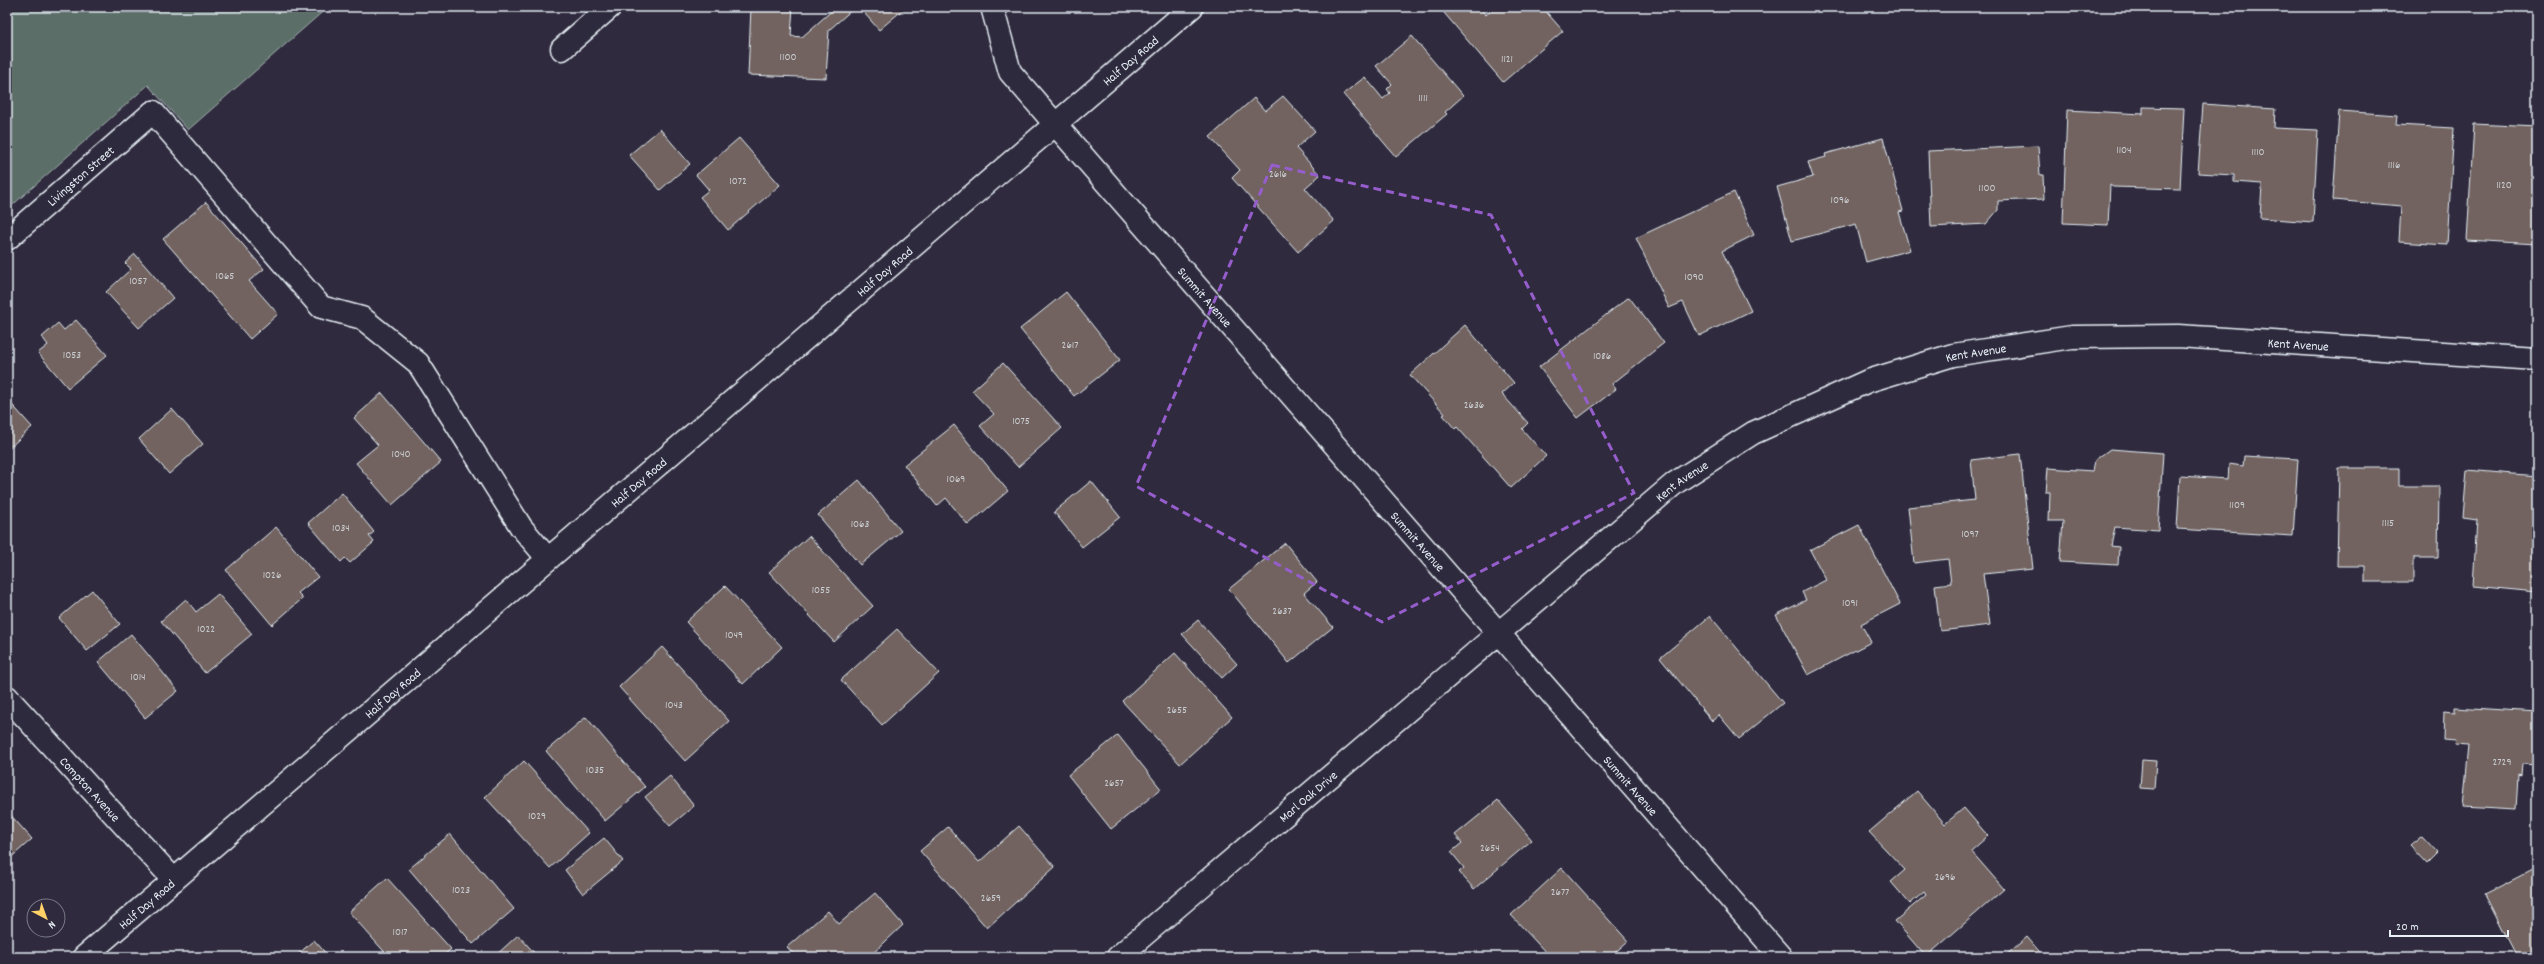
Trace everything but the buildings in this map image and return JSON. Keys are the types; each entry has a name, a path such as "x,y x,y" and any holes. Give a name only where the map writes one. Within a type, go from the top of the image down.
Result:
{"street":[{"path":"562,49 610,7"},
{"name":"Summit Avenue","path":"992,7 1010,72 1497,633 1781,957"},
{"name":"Half Day Road","path":"84,957 1192,7"},
{"name":"Livingston Street","path":"7,239 153,112 321,306 362,318 418,363 521,527 548,559"},
{"name":"Kent Avenue","path":"1497,633 1675,483 1753,433 1868,381 1953,355 2072,337 2178,336 2537,359"},
{"name":"Marl Oak Drive","path":"1118,957 1497,633"},
{"name":"Compton Avenue","path":"7,697 174,880"}],"highlighted area":[{"path":"1272,165 1491,215 1634,493 1382,622 1136,486"}],"green space":[{"path":"7,7 328,7 188,130 148,85 7,210"}]}
